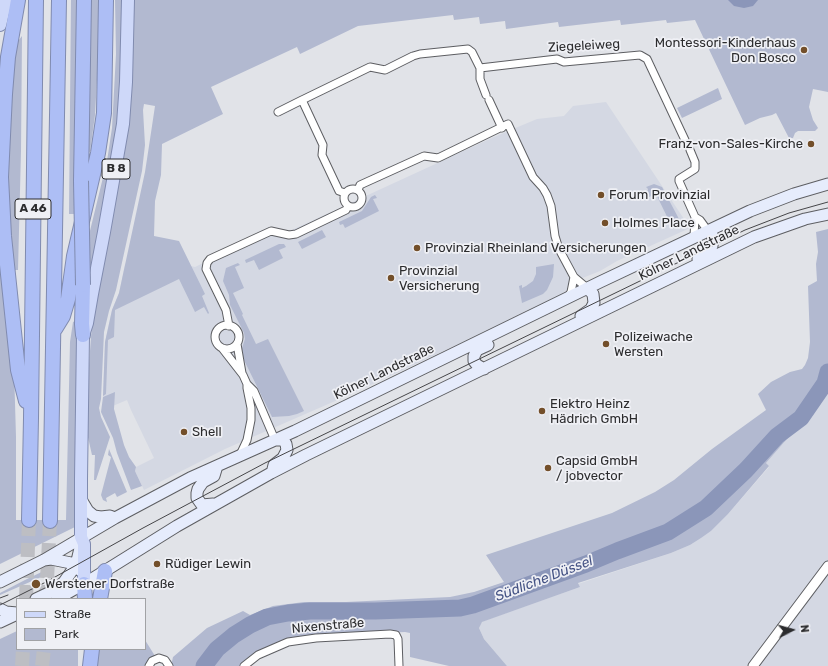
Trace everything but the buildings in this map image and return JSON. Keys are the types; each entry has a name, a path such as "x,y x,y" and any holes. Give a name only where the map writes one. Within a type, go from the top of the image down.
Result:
{"highway":[{"name":"A 46","path":"18,0 9,17 1,199 18,370 31,418"},
{"name":"A 46","path":"29,520 36,0"},
{"name":"A 46","path":"50,521 59,0"},
{"path":"83,335 82,181 84,0"},
{"path":"54,331 63,316 68,299 74,256 99,146 104,113 106,0"},
{"path":"100,598 106,571"},
{"path":"84,584 85,598"},
{"path":"81,666 83,650"},
{"path":"90,666 92,650"}],"main road":[{"path":"0,25 9,17 6,0"},
{"name":"B 8","path":"38,598 59,587 64,582 76,565 82,537 83,335 87,323 123,124 126,82 128,0"},
{"name":"Kölner Landstraße","path":"0,582 44,560 115,518 177,485 275,440 708,230 774,201 828,184"},
{"name":"Kölner Landstraße","path":"59,598 106,571 215,504 271,473 754,237 782,226 828,214"},
{"path":"685,270 687,264 701,257 709,251 712,246 713,237 711,232 708,230"},
{"name":"Kölner Landstraße","path":"567,329 569,322 582,315 593,306 593,294 590,289 587,288"},
{"name":"Kölner Landstraße","path":"484,369 477,365 474,361 475,352 502,336 505,329"},
{"name":"Kölner Landstraße","path":"271,473 274,465 283,458 287,450 286,444 283,440 275,440"},
{"name":"Kölner Landstraße","path":"215,504 202,505 197,498 197,493 203,482 214,476 217,466"},
{"path":"82,501 84,507 94,516 110,516 115,518"},
{"name":"B 8","path":"82,537 84,544 84,584"},
{"path":"44,560 56,559 76,565 79,569 84,584"},
{"path":"0,609 16,614"},
{"path":"0,622 16,614"}],"street":[{"path":"278,112 370,67 385,70 412,56 420,54 468,50 472,52 480,68 480,79 488,97 533,176 543,188 552,206 558,249 574,277 587,288"},
{"name":"Ziegeleiweg","path":"480,68 557,59 564,62 640,55 647,59 685,140"},
{"path":"302,100 323,145 322,154 325,161 339,191 345,193"},
{"path":"358,190 360,185 424,156 438,158 505,126"},
{"path":"690,150 696,167 679,181 695,217 694,237"},
{"path":"350,189 358,190 362,196 361,203 355,207 348,206 344,200 345,193 350,189"},
{"path":"229,326 226,310 208,274 206,265 208,261 271,231 289,235 296,234 346,210 348,206"},
{"path":"695,217 700,220 708,230"},
{"path":"566,299 570,292 574,277"},
{"path":"240,455 247,440 251,413 247,384 243,375 236,344 238,333 234,328 229,326 220,328 216,332 216,342 243,375"},
{"path":"222,348 228,349 236,344"},
{"path":"247,384 254,391 275,440"},
{"path":"753,666 828,566"},
{"name":"Nixenstraße","path":"244,666 258,655 269,649 300,639 390,634 394,634 396,637 399,666"},
{"path":"149,666 152,661 159,658 165,660 169,666"}],"shaded area":[{"path":"728,0 758,0 753,6 744,8 734,6"},
{"path":"606,102 690,228 617,261 600,271 575,281 560,297 349,395 225,449 144,490 135,471 136,467 154,458 127,400 108,408 103,396 105,342 112,310 119,293 125,264 138,254 195,267 270,231 281,235 494,137 537,119 564,116 573,106"},
{"path":"828,392 828,666 507,666 484,639 479,628 481,623 484,621 580,587 578,584 671,553 690,545 711,531 769,467 766,463"}],"green space":[{"path":"71,0 79,0 75,214 69,214"},
{"path":"90,0 98,0 98,61 95,115 90,152 88,153"},
{"path":"115,0 122,0 122,54 118,117 102,213 89,274 88,239 107,161 112,128 116,54"},
{"path":"132,0 828,0 828,92 813,89 809,107 813,120 818,128 815,131 798,131 795,133 793,138 789,138 776,113 745,125 695,20 667,23 666,20 621,25 620,20 559,27 558,22 506,29 505,21 480,24 479,17 454,20 453,15 358,26 300,54 297,47 211,87 223,114 162,144 161,175 155,201 154,236 179,241 205,294 202,296 209,313 208,314 204,307 195,312 179,279 115,310 114,337 108,340 106,394 103,396 105,342 112,310 119,293 145,172 155,106 144,104 145,145 142,171 116,290 104,332 101,399 99,408 101,417 110,437 96,480 94,480 95,455 92,455 87,433 92,323 123,161 128,116"},
{"path":"22,36 18,270 13,270 9,233 7,159 15,45"},
{"path":"718,88 722,99 682,118 677,108"},
{"path":"654,184 662,187 679,219 673,229 656,194 649,197 647,194 648,189 646,187"},
{"path":"375,195 377,198 373,199 379,211 345,228 343,224 340,225 339,222 362,211 371,197"},
{"path":"828,229 828,392 766,463 769,466 728,514 711,531 701,538 690,545 671,553 578,583 580,587 482,622 479,628 484,639 507,666 449,666 410,657 410,633 405,632 300,637 242,666 171,666 173,657 207,628 243,611 250,615 273,606 304,602 346,602 450,597 474,592 504,582 486,555 612,513 655,492 674,480 712,449 766,410 758,394 771,382 790,372 802,369 805,365 808,358 810,342 808,286 817,281 816,264 818,252 816,232"},
{"path":"322,230 326,237 302,249 298,242"},
{"path":"279,244 284,244 286,247 279,250 283,258 259,270 254,260 246,263 245,260"},
{"path":"0,259 14,369 16,520 66,520 70,342 73,322 77,320 75,527 0,564"},
{"path":"238,263 240,265 235,267 244,288 233,293 256,344 268,339 304,411 297,414 272,417 242,356 241,351 245,339 244,333 230,305 229,295 223,281 226,268"},
{"path":"554,264 553,277 547,290 543,294 522,303 519,286 522,285 522,288 533,281 536,274 536,267"},
{"path":"115,392 114,409 124,445 129,457 136,467 135,471 142,486 131,490 113,438 101,412 103,397"},
{"path":"109,449 127,492 117,497 115,493 106,498 107,502 103,500 101,495 111,457 108,455"},
{"path":"52,567 54,570 0,595 0,593"},
{"path":"16,631 16,650 78,650 78,666 0,666 0,639"},
{"path":"146,642 155,656 144,666 93,666 96,650 146,650"}],"waterway":[{"name":"Südliche Düssel","path":"204,666 217,649 234,635 267,617 310,611 375,611 460,608 473,605 586,564 668,532 706,508 746,470 777,436 801,418 825,383 828,372"}],"tunnel":[{"path":"26,598 29,520"},
{"path":"46,598 50,521"},
{"path":"22,666 23,650"},
{"path":"42,666 44,650"}],"tram line":[{"path":"0,605 46,582 265,463 745,230 789,213 828,202"},
{"path":"0,598 8,595"}],"place":[{"name":"Montessori-Kinderhaus Don Bosco","path":"804,50"},
{"name":"Franz-von-Sales-Kirche","path":"811,144"},
{"name":"Forum Provinzial","path":"601,195"},
{"name":"Holmes Place","path":"605,223"},
{"name":"Provinzial Rheinland Versicherungen","path":"417,248"},
{"name":"Provinzial Versicherung","path":"391,278"},
{"name":"Polizeiwache Wersten","path":"606,344"},
{"name":"Elektro Heinz Hädrich GmbH","path":"542,411"},
{"name":"Shell","path":"184,432"},
{"name":"Capsid GmbH / jobvector","path":"548,468"},
{"name":"Rüdiger Lewin","path":"157,564"},
{"name":"Werstener Dorfstraße","path":"36,584"}]}
